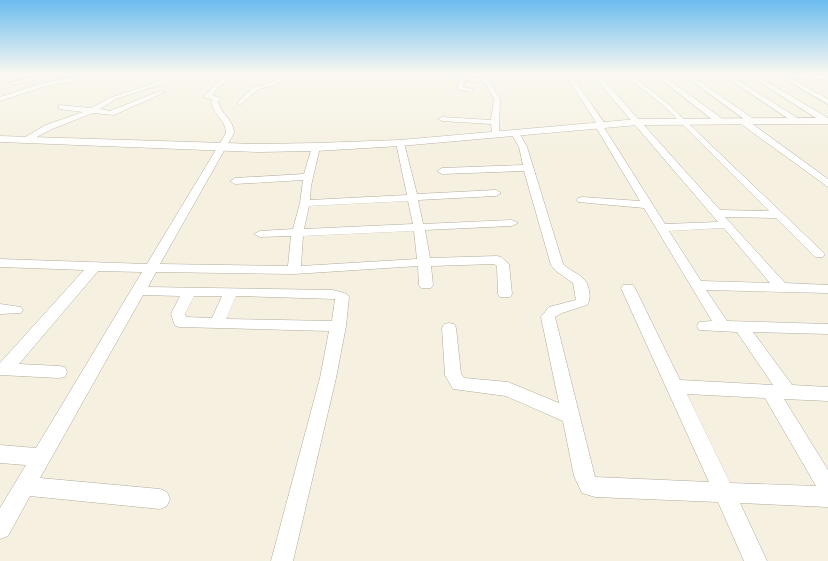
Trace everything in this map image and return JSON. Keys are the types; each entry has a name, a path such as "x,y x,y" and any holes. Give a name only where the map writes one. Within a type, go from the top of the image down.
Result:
{"street":[{"path":"24,140 49,127 92,110 110,100"},
{"path":"62,107 113,112 142,100"},
{"path":"0,528 24,486 32,456 138,291 143,267 223,146 230,128 228,122 215,105 214,102 216,100"},
{"path":"240,103 243,100"},
{"path":"496,134 495,122 497,100"},
{"path":"584,100 722,326"},
{"path":"618,100 725,225 781,287"},
{"path":"660,100 819,254"},
{"path":"692,100 721,122"},
{"path":"720,100 828,184"},
{"path":"765,100 798,121"},
{"path":"793,100 827,121"},
{"path":"442,119 495,122"},
{"path":"0,139 223,146 316,147 400,143 599,124 638,122 827,121"},
{"path":"515,133 524,147 528,168 557,265 562,270 578,278 582,286 582,302 572,308 550,312 548,317 584,476 590,486 595,488 725,491 828,497"},
{"path":"400,143 414,198 426,285"},
{"path":"294,270 297,234 305,203 308,177 316,147"},
{"path":"442,171 528,168"},
{"path":"235,181 308,177"},
{"path":"305,203 496,193"},
{"path":"582,200 648,205"},
{"path":"716,213 779,215"},
{"path":"260,234 297,234 418,226 512,223"},
{"path":"661,228 725,225"},
{"path":"0,263 94,267 294,270 424,262 500,261 503,264 505,294"},
{"path":"2,369 94,267"},
{"path":"697,285 781,287 828,290"},
{"path":"628,288 725,491 756,561"},
{"path":"138,291 284,292 338,295 343,300 328,378 282,561"},
{"path":"189,292 178,314 180,322 338,326"},
{"path":"216,324 231,292"},
{"path":"0,309 16,310"},
{"path":"704,326 828,329"},
{"path":"741,326 778,392 828,488"},
{"path":"449,328 453,375 459,384 508,389 570,416"},
{"path":"2,369 59,372"},
{"path":"674,387 828,394"},
{"path":"0,454 32,456"},
{"path":"24,486 160,499"}]}
